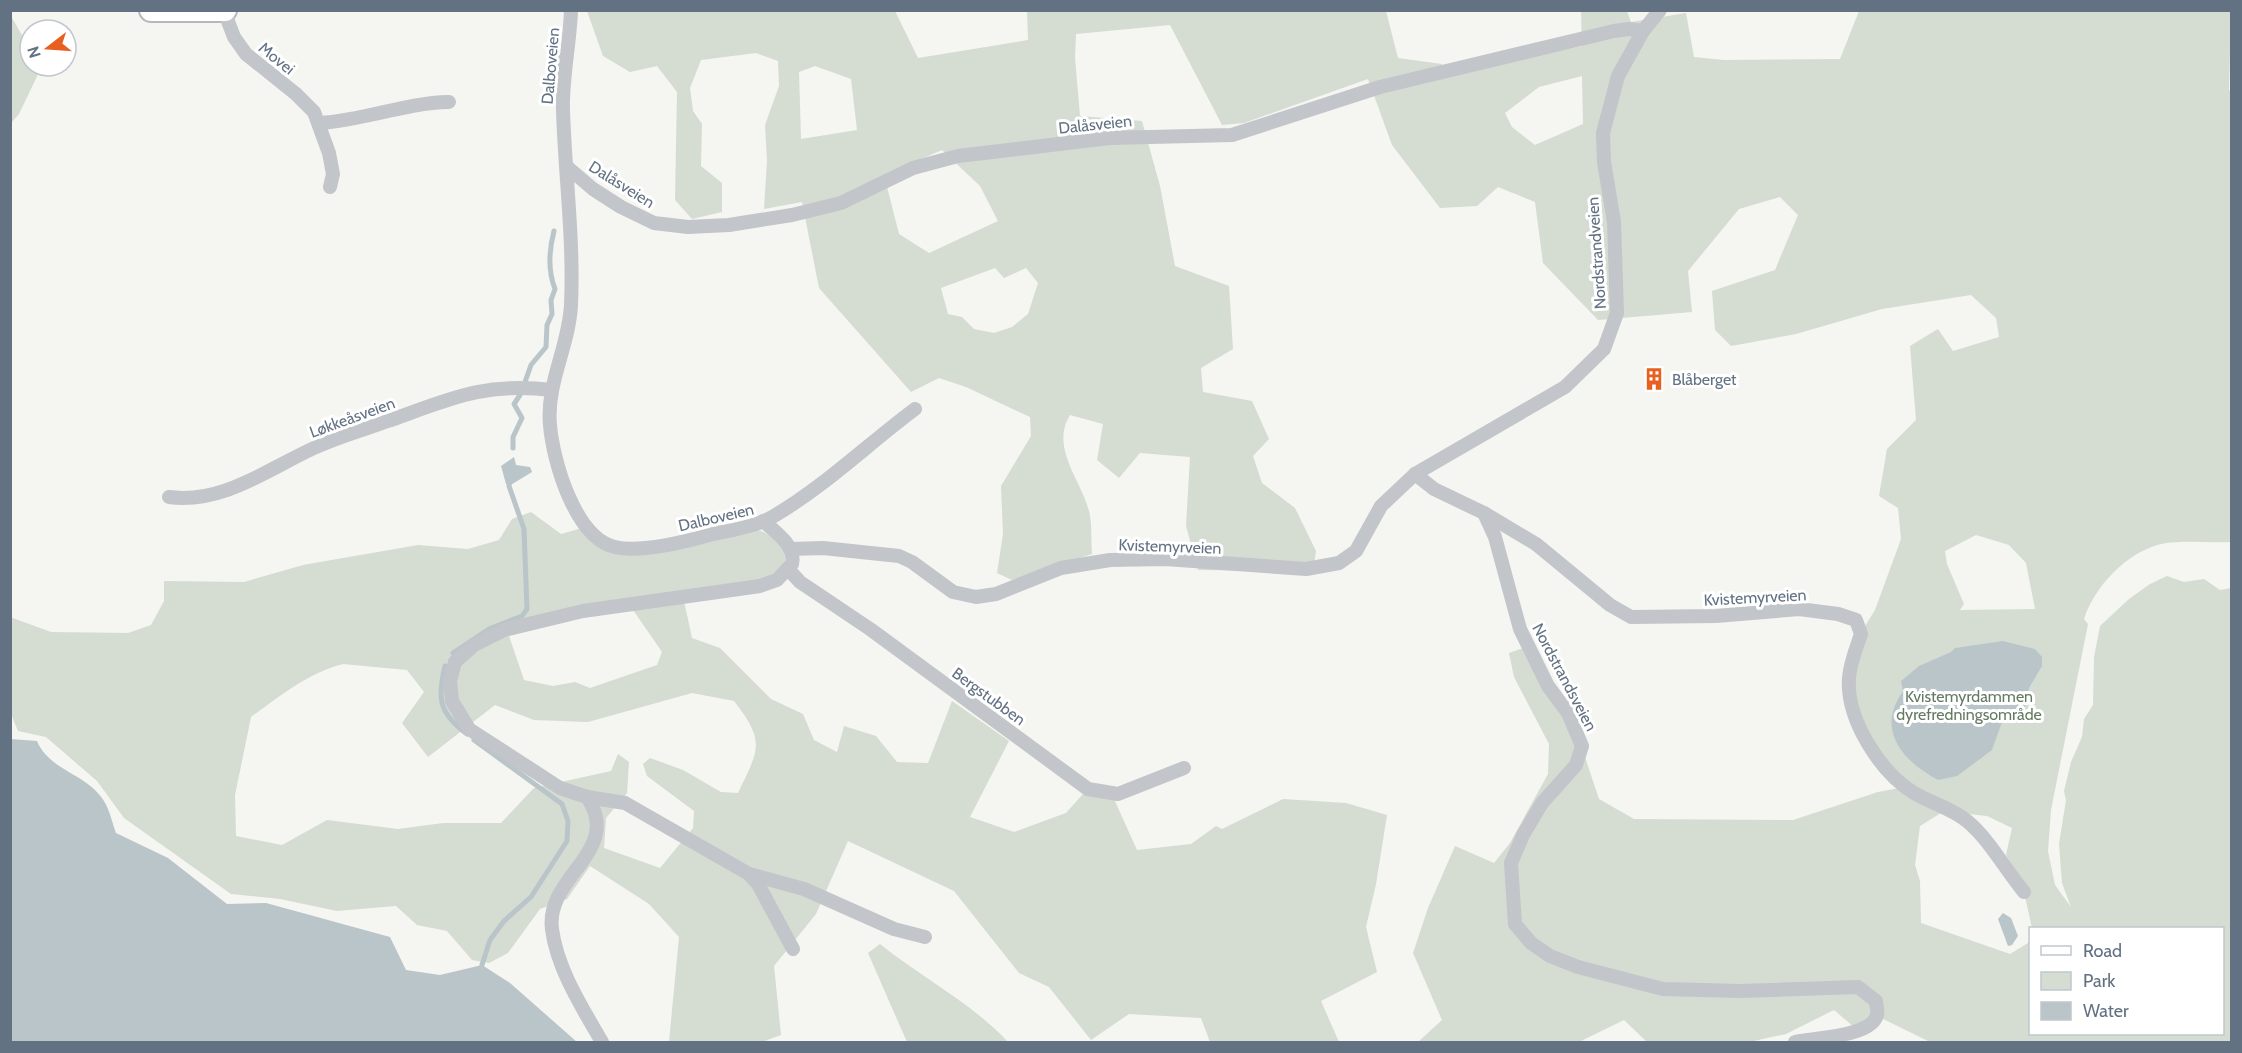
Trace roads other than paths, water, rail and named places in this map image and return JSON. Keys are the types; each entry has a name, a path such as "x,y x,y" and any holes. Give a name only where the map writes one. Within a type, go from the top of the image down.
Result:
{"main road":[{"path":"151,10 225,10"}],"street":[{"name":"Movei","path":"225,10 234,38 246,54 296,94 314,112 320,123 333,174 330,186"},
{"name":"Dalboveien","path":"572,10 562,107 570,237 571,308 552,390 549,422 560,471 570,498 585,526 604,544 625,549 677,543 764,521 790,549"},
{"name":"Nordstrandveien","path":"1414,474 1565,387 1604,350 1617,313 1614,222 1604,162 1603,133 1618,76 1643,31 1660,10"},
{"name":"Dalåsveien","path":"566,166 581,181 621,207 654,223 688,227 729,225 792,215 841,203 913,168 958,156 1109,138 1232,135 1413,78 1614,31 1629,29 1643,31"},
{"path":"320,123 357,120 416,105 449,102"},
{"name":"Løkkeåsveien","path":"169,497 192,498 243,484 317,447 469,393 525,387 552,390"},
{"path":"764,521 828,478 915,409"},
{"path":"1414,474 1434,489 1484,513"},
{"name":"Kvistemyrveien","path":"790,549 823,549 898,556 912,562 953,592 976,597 996,594 1061,568 1110,560 1165,559 1293,569 1320,568 1340,563 1356,551 1382,506 1414,474"},
{"name":"Kvistemyrveien","path":"1484,513 1536,544 1610,605 1632,617 1716,616 1799,609 1838,614 1856,620 1861,634 1852,658 1849,688 1857,719 1868,743 1886,769 1904,786 1969,823 2024,892"},
{"name":"Nordstrandsveien","path":"1484,513 1495,537 1520,629 1548,686 1568,713 1582,746 1576,765 1542,803 1523,835 1511,863 1515,924 1531,943 1551,956 1620,979 1674,990 1740,992 1858,987 1876,1001 1877,1011 1874,1019 1858,1032 1795,1042"},
{"path":"790,549 794,560 789,570 777,580 760,586 583,611 536,622 489,637 464,653 455,662 450,681 452,701 469,729 560,788 587,797 611,800 633,807 749,874 804,889 894,929 925,937"},
{"name":"Bergstubben","path":"789,570 800,582 870,629 1088,789 1118,794 1184,768"},
{"path":"587,797 595,809 597,832 585,859 565,882 556,901 552,929 561,961 602,1042"},
{"path":"749,874 758,884 794,949"}],"water":[{"path":"514,457 516,465 530,467 532,472 509,486 506,484 501,466"},
{"path":"2003,641 2035,649 2042,657 2042,666 2029,688 2024,711 2002,722 1992,750 1957,776 1938,780 1914,764 1897,743 1892,719 1895,706 1903,691 1901,681 1919,666 1955,648"},
{"path":"10,739 37,741 42,751 50,759 86,783 102,798 116,833 168,858 227,904 266,903 390,937 406,970 440,975 482,965 510,983 577,1042 11,1042"},
{"path":"2003,913 2011,918 2018,936 2012,945 2008,946 1998,919"}],"waterway":[{"path":"558,55 559,71"},
{"path":"525,382 531,365 546,347 547,325 552,314 551,300 555,289 550,260 554,231"},
{"path":"513,448 513,437 522,418 514,404 520,395"},
{"path":"453,653 489,629 522,616 527,609 524,529 509,486 510,479"},
{"path":"445,666 441,688 443,704 451,719 467,734"},
{"path":"474,740 562,804 568,821 567,841 531,897 504,921 490,940 482,965"}],"place":[{"name":"Blåberget","path":"1654,379"}],"park label":[{"name":"Kvistemyrdammen dyrefredningsområde","path":"1969,705"}]}
